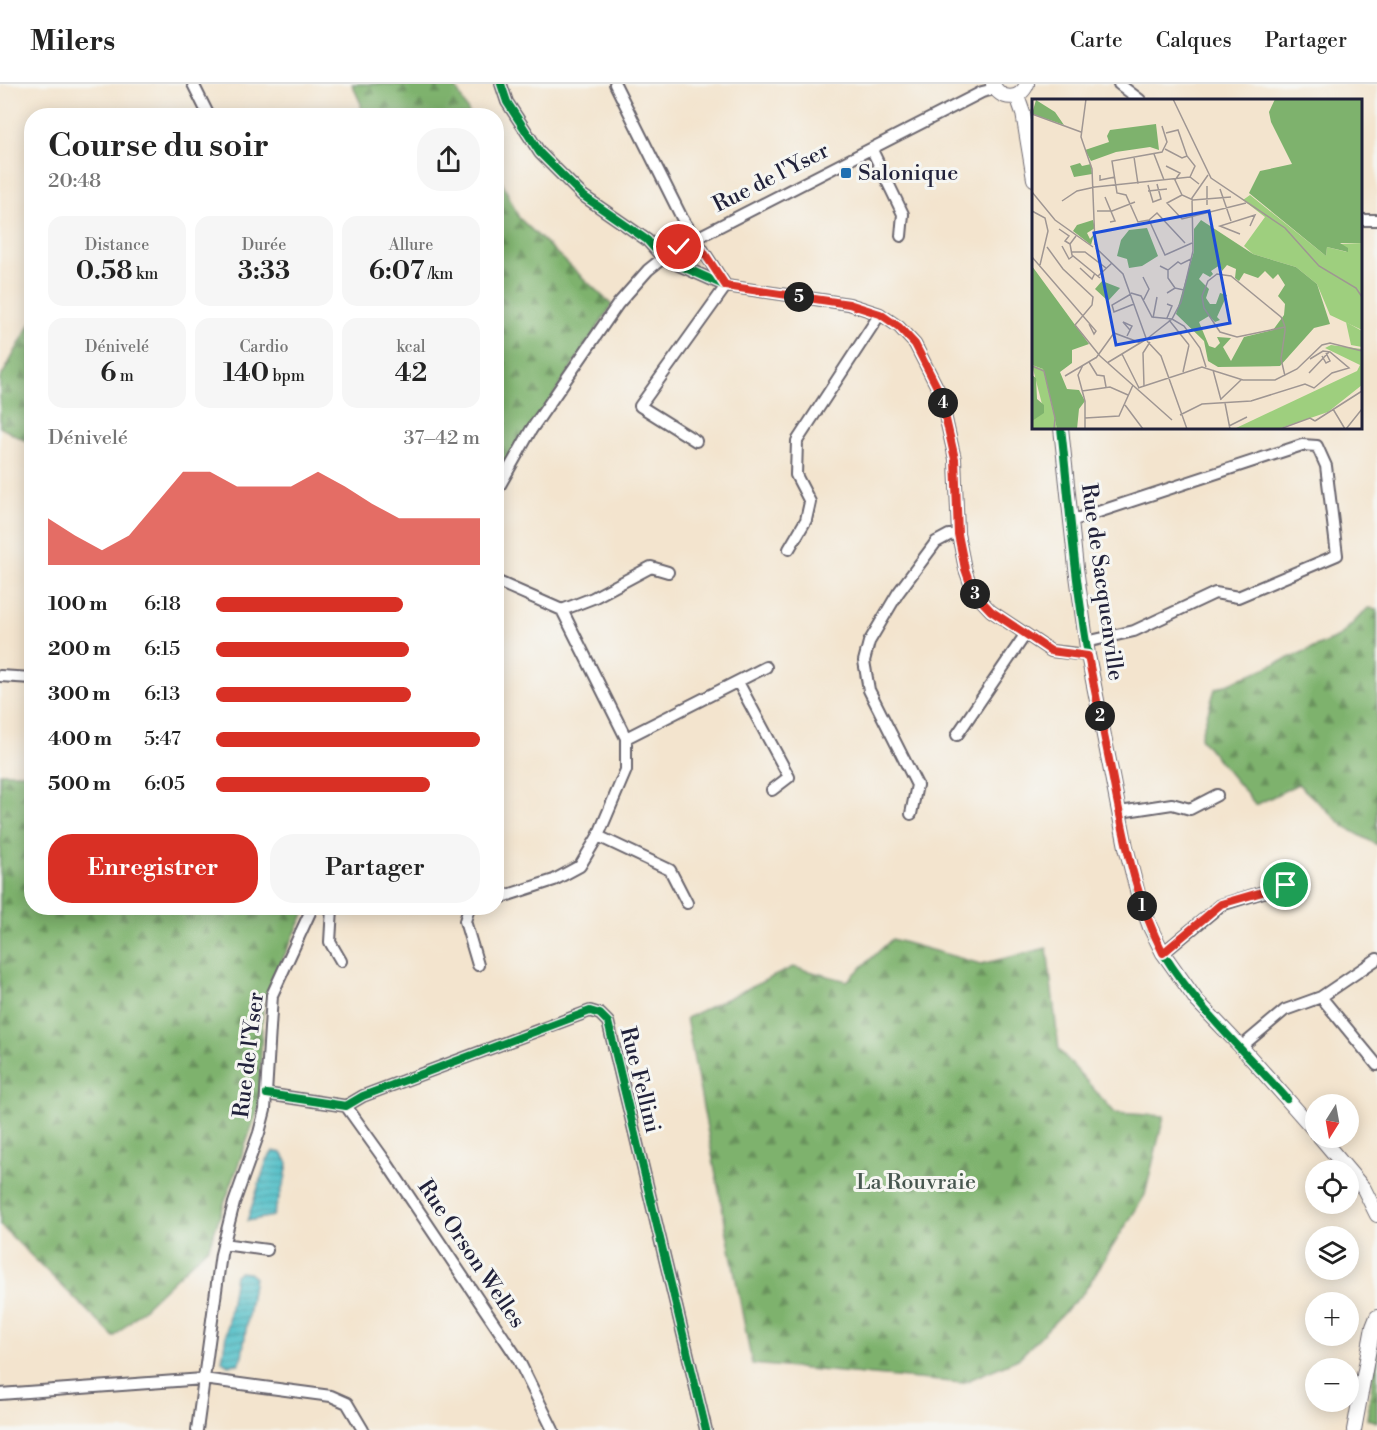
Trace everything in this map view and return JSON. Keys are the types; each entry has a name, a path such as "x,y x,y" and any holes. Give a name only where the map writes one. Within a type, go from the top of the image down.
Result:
{"street":[{"path":"194,84 205,108"},
{"path":"501,84 507,102 540,153 582,195 646,240 663,258 726,286 849,304 880,314 899,327 915,344 940,393 955,459 958,534 965,569 973,592 991,611 1051,651 1087,649 1134,631 1215,593 1238,597 1337,555 1326,466 1317,446 1302,445 1071,521"},
{"path":"615,84 695,239 726,286"},
{"path":"994,87 1004,96 1017,96 1025,90 1027,84"},
{"path":"1119,84 1139,99"},
{"name":"Rue de l'Yser","path":"504,478 531,430 618,304 634,285 663,258 695,239 994,87"},
{"path":"1017,96 1023,113 1032,167"},
{"path":"872,150 903,214 901,236"},
{"path":"696,441 640,406 726,286"},
{"path":"789,549 806,520 810,502 796,475 797,441 880,314"},
{"name":"Rue de Sacquenville","path":"1061,429 1087,649 1126,848 1138,894 1150,927 1163,953 1197,1001 1305,1120"},
{"path":"911,814 917,785 869,690 864,661 869,642 898,593 936,542 949,535 958,534"},
{"path":"562,610 593,598 651,567 668,572"},
{"path":"504,585 562,610 626,738 626,770 598,836 580,866 554,880 504,896"},
{"path":"957,735 1025,635"},
{"path":"626,738 766,667"},
{"path":"0,676 24,678"},
{"path":"738,682 789,777 772,790"},
{"path":"1120,812 1172,804 1190,809 1216,795"},
{"path":"598,836 670,870 687,903"},
{"path":"1163,953 1221,904 1286,885"},
{"name":"Rue de l'Yser","path":"197,1430 223,1244 234,1203 266,1110 272,995 308,915"},
{"path":"332,915 330,942 340,961"},
{"path":"467,915 465,921 478,965"},
{"path":"1241,1047 1285,1010 1321,997 1377,960"},
{"path":"1321,997 1377,1065"},
{"name":"Rue Fellini","path":"346,1106 363,1096 590,1011 600,1014 608,1022 706,1430"},
{"path":"267,1094 346,1106"},
{"name":"Rue Orson Welles","path":"346,1106 518,1359 553,1430"},
{"path":"1329,1148 1340,1160"},
{"path":"1359,1183 1377,1215"},
{"path":"223,1244 267,1250"},
{"path":"1354,1430 1372,1328 1377,1317"},
{"path":"0,1394 203,1379 331,1396 347,1403 363,1430"}],"green space":[{"path":"352,84 454,84 466,108 361,108"},
{"path":"504,186 519,218 612,305 504,471"},
{"path":"24,336 24,440 0,427 0,379"},
{"path":"1368,608 1377,609 1377,845 1345,827 1298,784 1256,805 1200,738 1215,689 1339,637"},
{"path":"0,773 24,773 24,915 304,915 263,1001 259,1107 209,1246 114,1337 0,1225"},
{"name":"La Rouvraie","path":"892,939 981,964 1047,948 1059,1050 1115,1113 1164,1116 1145,1195 1084,1292 1018,1359 962,1383 752,1364 686,1018 793,967 847,981"},
{"path":"1377,1346 1377,1422 1367,1419"}],"water":[{"path":"273,1151 282,1153 288,1163 273,1216 247,1221 267,1160"},
{"path":"239,1272 249,1273 254,1277 242,1356 239,1364 228,1365 222,1361 235,1275"}],"cycle path":[{"path":"501,84 507,102 540,153 582,195 647,240 663,258 726,286 849,304 880,314 899,327 915,344 940,393 955,459 958,534 965,569 973,592 991,611 1051,651 1088,655"},
{"path":"1061,429 1075,564 1088,655 1138,895 1153,935 1176,973 1221,1028 1287,1099"},
{"path":"267,1094 346,1106 363,1096 590,1011 600,1014 608,1022 706,1430"}],"place":[{"name":"Salonique","path":"846,173"}],"route":[{"path":"679,247 695,239 726,286 849,304 880,314 899,327 915,344 940,393 955,459 958,534 965,569 973,592 991,611 1051,651 1088,656 1126,848 1138,894 1150,927 1163,953 1221,904 1286,885"}]}
